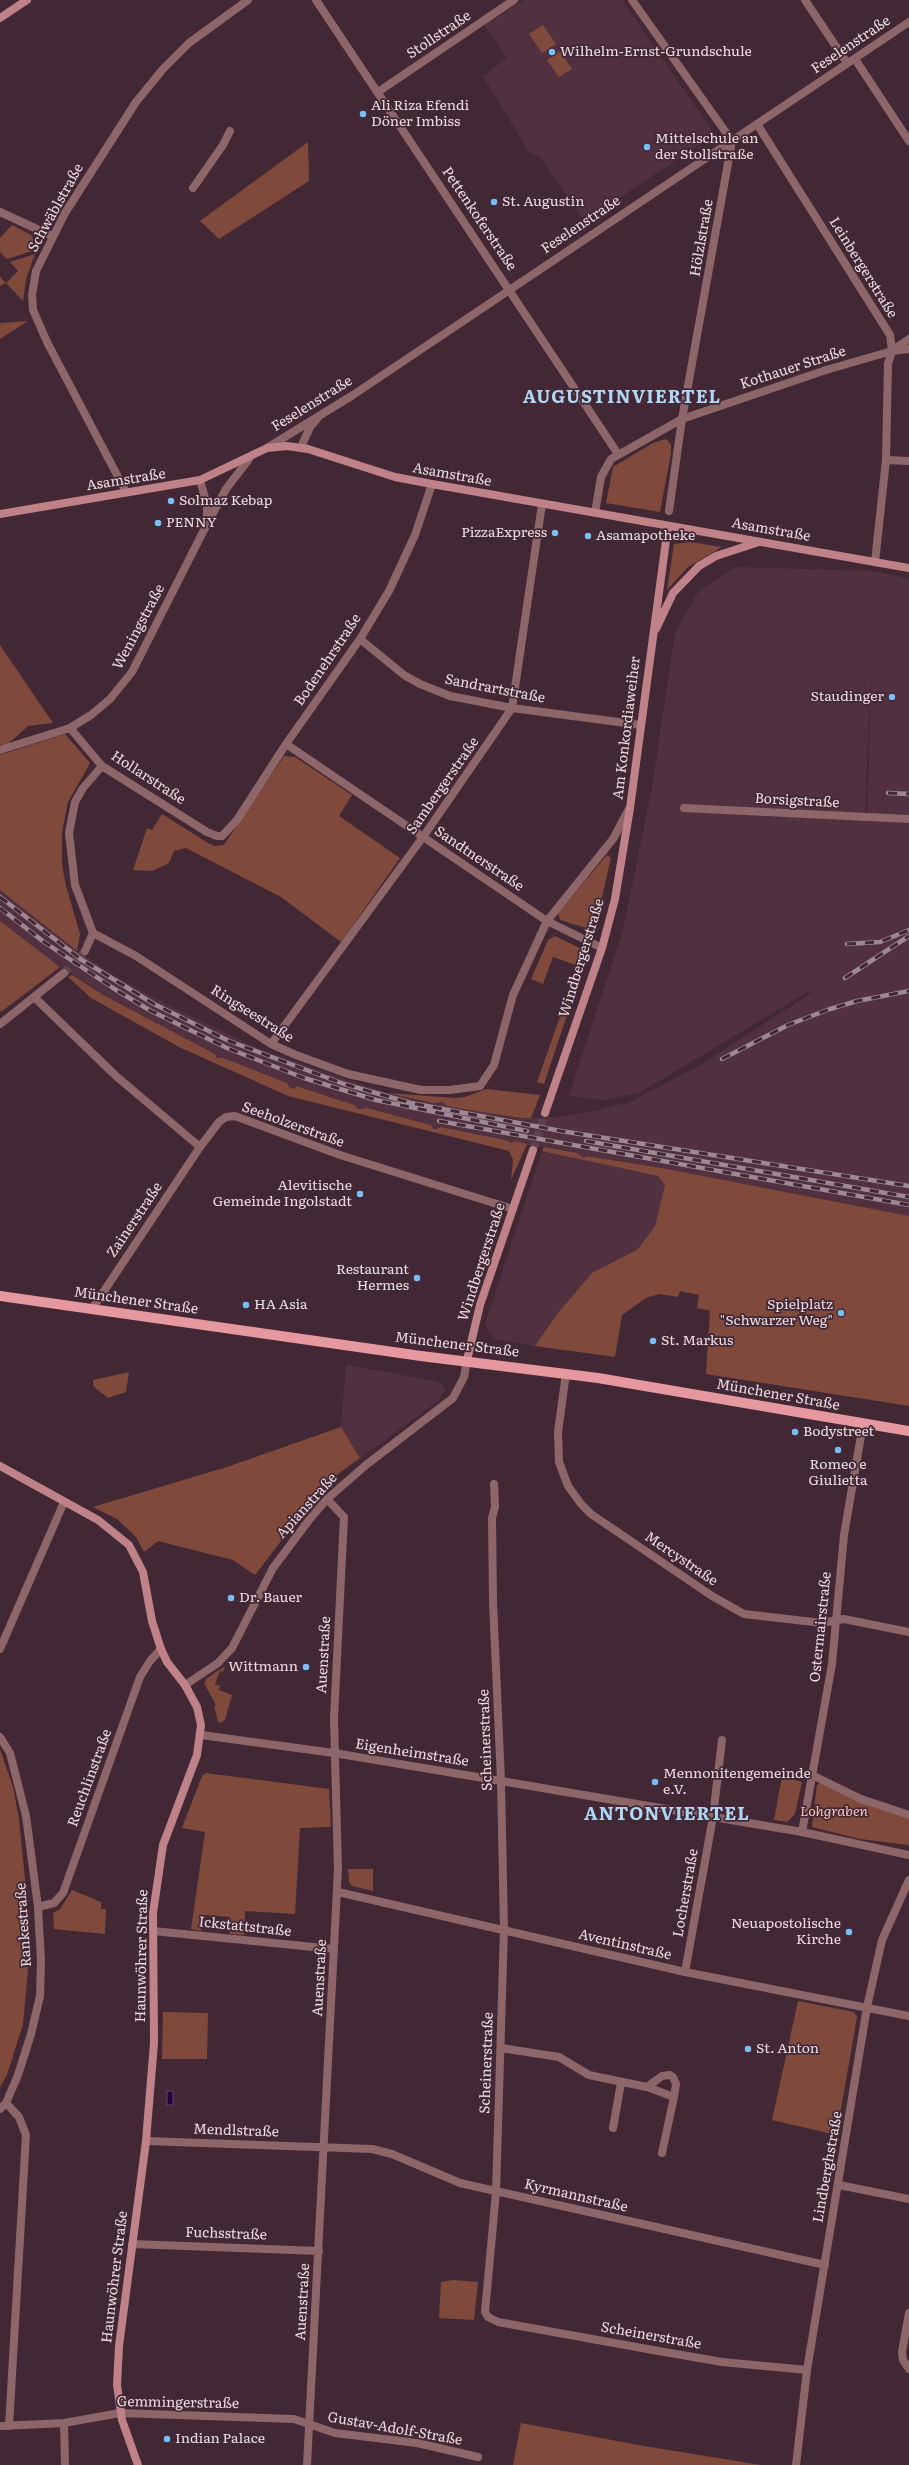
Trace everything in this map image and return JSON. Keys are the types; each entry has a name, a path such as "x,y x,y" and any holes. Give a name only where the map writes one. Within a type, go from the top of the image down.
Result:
{"main road":[{"name":"Münchener Straße","path":"0,1296 566,1373 909,1431"}],"street":[{"path":"0,18 27,0"},
{"name":"Schwäblstraße","path":"126,492 47,342 33,310 32,295 36,271 52,236 104,150 136,102 163,69 189,43 248,0"},
{"name":"Pettenkoferstraße","path":"316,0 510,289 618,454"},
{"name":"Stollstraße","path":"378,92 514,0"},
{"path":"632,0 732,141"},
{"path":"805,0 847,63"},
{"name":"Feselenstraße","path":"267,448 320,415 510,289 909,22"},
{"path":"854,59 909,141"},
{"name":"Leinbergerstraße","path":"757,124 890,335 892,351 888,364 886,460 875,562"},
{"path":"193,188 223,145 230,131"},
{"name":"Hölzlstraße","path":"670,511 682,419 732,141"},
{"path":"0,212 52,236"},
{"path":"892,351 909,339"},
{"name":"Kothauer Straße","path":"595,513 604,467 611,459 682,419 826,370 892,351 909,349"},
{"path":"301,448 310,427 320,415"},
{"name":"Asamstraße","path":"0,514 200,480 249,459 267,448 301,448 395,477 909,568"},
{"name":"Weningstraße","path":"0,750 70,728 91,715 110,699 132,672 226,489 249,459"},
{"path":"886,460 909,461"},
{"path":"200,480 207,505 207,524"},
{"name":"Bodenehrstraße","path":"222,836 237,820 286,744 360,639 402,565 432,484"},
{"name":"Sambergerstraße","path":"271,1044 424,837 512,708 542,504"},
{"name":"Am Konkordiaweiher","path":"480,1086 494,1066 513,994 547,921 613,839 630,808 668,526"},
{"path":"652,639 673,593 699,566 716,556 760,542"},
{"name":"Sandrartstraße","path":"360,639 391,666 420,684 450,696 512,708 641,725"},
{"name":"Hollarstraße","path":"70,728 102,766 207,832 217,836 222,836"},
{"name":"Sandtnerstraße","path":"286,744 547,921 602,948"},
{"path":"84,951 93,933 75,885 69,832 75,802 83,788 102,766"},
{"name":"Windbergerstraße","path":"545,1113 602,948 614,899 630,808"},
{"name":"Borsigstraße","path":"684,808 909,819"},
{"name":"Ringseestraße","path":"93,933 136,956 271,1044 324,1066 383,1083 420,1090 450,1090 480,1086"},
{"path":"0,1024 64,973"},
{"path":"34,997 116,1076 200,1147"},
{"name":"Seeholzerstraße","path":"200,1147 219,1122 226,1117 234,1116 340,1156 513,1209"},
{"name":"Zainerstraße","path":"92,1309 200,1147"},
{"name":"Windbergerstraße","path":"467,1360 480,1305 533,1150"},
{"name":"Apianstraße","path":"185,1685 218,1663 232,1648 283,1553 327,1499 366,1465 453,1398 462,1382 467,1360"},
{"name":"Mercystraße","path":"566,1373 558,1448 562,1474 581,1504 591,1514 734,1609 756,1616 822,1623 852,1620 909,1632"},
{"name":"Ostermairstraße","path":"802,1832 814,1776 834,1652 835,1621 844,1535 863,1424"},
{"name":"Haunwöhrer Straße","path":"0,1466 98,1520 133,1551 142,1572 152,1621 161,1650 167,1662 185,1685 197,1707 201,1736 197,1755 169,1827 160,1857 154,1897 154,2044 146,2141 118,2346 117,2385 120,2413 138,2465"},
{"name":"Scheinerstraße","path":"494,1484 495,1507 492,1518 493,1602 501,1781 504,1930 496,2192 484,2305 485,2312 492,2320 722,2362 807,2370"},
{"name":"Auenstraße","path":"307,2465 308,2424 319,2251 338,1892 338,1830 334,1753 344,1517 327,1499"},
{"path":"0,1649 64,1502"},
{"name":"Reuchlinstraße","path":"38,1907 54,1903 62,1893 140,1677 150,1661 161,1650"},
{"name":"Eigenheimstraße","path":"201,1736 334,1753 501,1781 802,1832 909,1855"},
{"name":"Rankestraße","path":"0,1737 10,1753 19,1783 38,1907 41,1960 40,1996 18,2075 3,2106"},
{"name":"Locherstraße","path":"685,1972 713,1817 722,1740"},
{"path":"814,1776 861,1799 909,1815"},
{"name":"Lindberghstraße","path":"796,2465 807,2370 839,2185 867,2007 882,1940 909,1880"},
{"name":"Aventinstraße","path":"338,1892 685,1972 909,2016"},
{"name":"Ickstattstraße","path":"153,1931 334,1948"},
{"path":"501,2048 559,2057 589,2075 621,2083 646,2087 674,2097"},
{"path":"646,2087 662,2076 670,2075 673,2077 676,2084 662,2153"},
{"path":"613,2128 621,2083"},
{"path":"3,2106 19,2117 26,2135 9,2426"},
{"name":"Mendlstraße","path":"146,2141 324,2147"},
{"name":"Kyrmannstraße","path":"324,2147 356,2148 392,2154 460,2183 825,2265"},
{"path":"839,2185 909,2199"},
{"name":"Fuchsstraße","path":"132,2244 319,2251"},
{"path":"909,2313 902,2352 903,2360 909,2369"},
{"name":"Gemmingerstraße","path":"0,2426 64,2423 120,2413 294,2419 308,2424"},
{"path":"64,2423 65,2465"},
{"name":"Gustav-Adolf-Straße","path":"308,2424 335,2433 417,2443 478,2457"}],"shaded area":[{"path":"524,0 622,0 714,135 585,221 540,157 529,152 483,76 507,58 484,25"},
{"path":"736,567 874,571 909,579 909,816 867,815 872,645 865,817 909,821 909,1216 662,1168 587,1156 583,1158 577,1153 433,1129 431,1125 367,1108 358,1109 354,1105 298,1086 294,1089 223,1058 217,1058 215,1054 105,996 40,953 0,921 0,890 77,951 113,975 170,1006 264,1051 387,1093 443,1102 447,1106 521,1118 556,1117 590,1112 630,1102 704,1063 814,991 806,993 639,1093 602,1100 569,1096 623,930 652,788 675,633 698,592"},
{"path":"542,1151 658,1176 665,1185 655,1226 638,1249 592,1273 557,1314 535,1346 496,1339 488,1331 486,1322"},
{"path":"346,1365 430,1380 441,1383 445,1390 437,1402 360,1458 341,1427"},
{"path":"167,2091 173,2091 173,2105 167,2105"}],"green space":[{"path":"543,25 556,44 542,53 529,34"},
{"path":"560,51 572,69 559,77 547,60"},
{"path":"308,142 309,181 219,239 200,221"},
{"path":"12,225 31,235 36,245 35,250 7,259 0,252 0,238"},
{"path":"35,254 26,279 23,301 6,283 18,271 10,262"},
{"path":"0,277 6,283 0,286"},
{"path":"28,321 0,339 0,323"},
{"path":"666,439 671,445 671,453 660,512 606,503 613,467 653,443"},
{"path":"690,542 722,547 688,567 667,590 674,544"},
{"path":"0,645 53,723 28,726 8,744 0,745"},
{"path":"65,734 90,763 68,802 62,832 62,865 66,886 80,934 77,951 0,890 0,755"},
{"path":"284,756 295,757 352,795 339,816 400,858 341,942 281,897 186,848 174,851 169,863 152,871 133,870 147,828 152,830 162,814 208,843 215,846 224,845"},
{"path":"607,855 611,858 595,927 589,929 560,920 558,913"},
{"path":"0,921 60,967 1,1012 0,1010"},
{"path":"555,936 584,950 587,955 544,1084 537,1082 578,966 553,957 543,984 531,979 548,940"},
{"path":"72,975 105,996 215,1054 217,1058 223,1058 287,1083 289,1087 294,1089 297,1086 354,1105 358,1109 367,1108 431,1125 433,1129 440,1127 505,1140 512,1143 514,1141 527,1144 511,1180 513,1160 509,1151 288,1096 179,1047 91,998 68,977"},
{"path":"486,1089 540,1095 531,1118 521,1118 447,1106 443,1102 434,1103 387,1093 455,1098 465,1097"},
{"path":"544,1147 577,1153 583,1158 586,1156 662,1168 909,1216 909,1406 706,1374 710,1311 697,1308 699,1295 680,1291 678,1297 659,1294 646,1298 622,1315 615,1357 535,1346 557,1314 592,1273 638,1249 655,1226 665,1185 658,1176 542,1151"},
{"path":"129,1372 126,1392 108,1398 93,1386 93,1380"},
{"path":"341,1427 360,1458 338,1474 314,1498 255,1575 233,1560 158,1541 144,1552 136,1537 117,1519 93,1507 227,1467"},
{"path":"225,1666 223,1672 220,1671 215,1684 220,1686 219,1690 232,1695 225,1720 220,1723 218,1721 214,1706 216,1705 204,1683 207,1678"},
{"path":"0,1749 13,1787 19,1819 25,1879 24,1923 28,1970 23,2024 7,2075 0,2087"},
{"path":"206,1773 329,1789 331,1827 300,1828 295,1914 245,1911 244,1935 230,1934 230,1917 202,1915 201,1931 191,1929 205,1832 182,1828 202,1776"},
{"path":"782,1776 802,1782 795,1814 787,1822 774,1820"},
{"name":"Lohgraben","path":"820,1783 870,1806 909,1819 909,1845 860,1839 812,1827 817,1785"},
{"path":"348,1869 373,1869 373,1891 352,1886 349,1882"},
{"path":"72,1890 101,1902 101,1909 106,1909 105,1934 54,1929 53,1913 60,1909"},
{"path":"798,2001 854,2012 857,2017 837,2132 832,2134 772,2120"},
{"path":"163,2012 208,2013 207,2059 162,2059"},
{"path":"453,2280 478,2282 474,2320 439,2318 441,2282"},
{"path":"521,2423 638,2445 761,2465 513,2465"}],"tunnel":[{"path":"64,973 85,951"},
{"path":"533,1150 545,1113"}],"railway":[{"path":"888,793 909,794"},
{"path":"0,897 82,960 154,1004 229,1041 344,1084 411,1103 561,1131 909,1186"},
{"path":"0,908 44,942 116,990 151,1011 227,1048 304,1078 376,1100 527,1131"},
{"path":"847,944 880,942 909,930"},
{"path":"845,978 909,936"},
{"path":"722,1059 788,1025 830,1009 857,1001 909,991"},
{"path":"439,1121 909,1205"},
{"path":"586,1141 909,1197"}],"place":[{"name":"Wilhelm-Ernst-Grundschule","path":"552,52"},
{"name":"Ali Riza Efendi Döner Imbiss","path":"363,114"},
{"name":"Mittelschule an der Stollstraße","path":"647,147"},
{"name":"St. Augustin","path":"494,202"},
{"name":"Solmaz Kebap","path":"171,501"},
{"name":"PENNY","path":"158,523"},
{"name":"PizzaExpress","path":"555,533"},
{"name":"Asamapotheke","path":"588,536"},
{"name":"Staudinger","path":"892,697"},
{"name":"Alevitische Gemeinde Ingolstadt","path":"360,1194"},
{"name":"Restaurant Hermes","path":"417,1278"},
{"name":"HA Asia","path":"246,1305"},
{"name":"Spielplatz \"Schwarzer Weg\"","path":"841,1313"},
{"name":"St. Markus","path":"653,1341"},
{"name":"Bodystreet","path":"795,1432"},
{"name":"Romeo e Giulietta","path":"838,1450"},
{"name":"Dr. Bauer","path":"231,1598"},
{"name":"Wittmann","path":"306,1667"},
{"name":"Mennonitengemeinde e.V.","path":"655,1782"},
{"name":"Neuapostolische Kirche","path":"849,1932"},
{"name":"St. Anton","path":"748,2049"},
{"name":"Indian Palace","path":"167,2439"}],"district":[{"name":"AUGUSTINVIERTEL","path":"622,398"},
{"name":"ANTONVIERTEL","path":"667,1815"}]}
